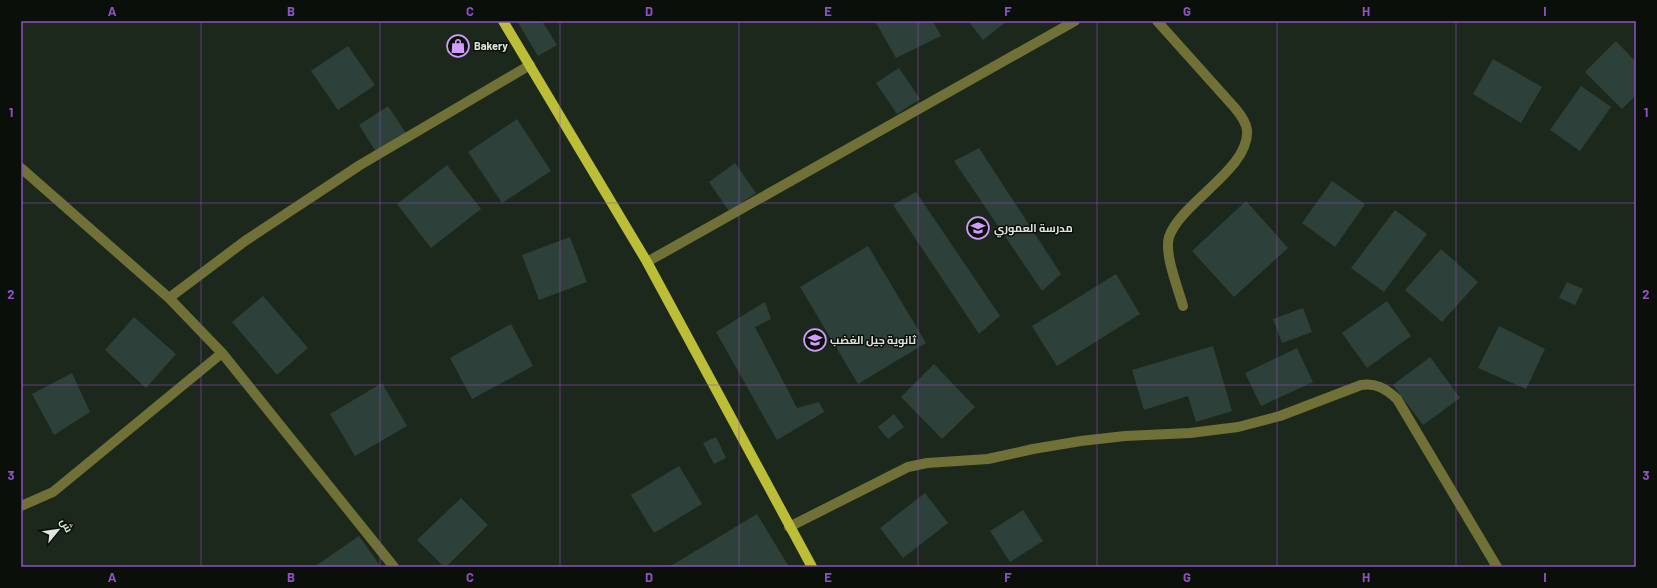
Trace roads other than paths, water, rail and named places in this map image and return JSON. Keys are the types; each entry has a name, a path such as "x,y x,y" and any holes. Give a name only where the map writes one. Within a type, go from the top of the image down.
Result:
{"main road":[{"path":"502,21 530,65 647,262 812,567"}],"street":[{"path":"647,262 1075,21"},
{"path":"1157,21 1235,108 1243,119 1247,129 1242,149 1232,164 1181,219 1169,238 1169,257 1183,306"},
{"path":"169,298 245,241 360,165 530,65"},
{"path":"21,168 169,298 222,353 394,567"},
{"path":"21,506 53,492 222,353"},
{"path":"789,527 908,467 928,463 988,459 1033,448 1081,441 1125,436 1190,433 1238,427 1280,416 1360,386 1373,384 1388,391 1397,399 1497,567"}],"place":[{"name":"Bakery","path":"458,46"},
{"name":"مدرسة العموري","path":"978,228"},
{"name":"ثانوية جيل الغضب","path":"815,340"}]}
